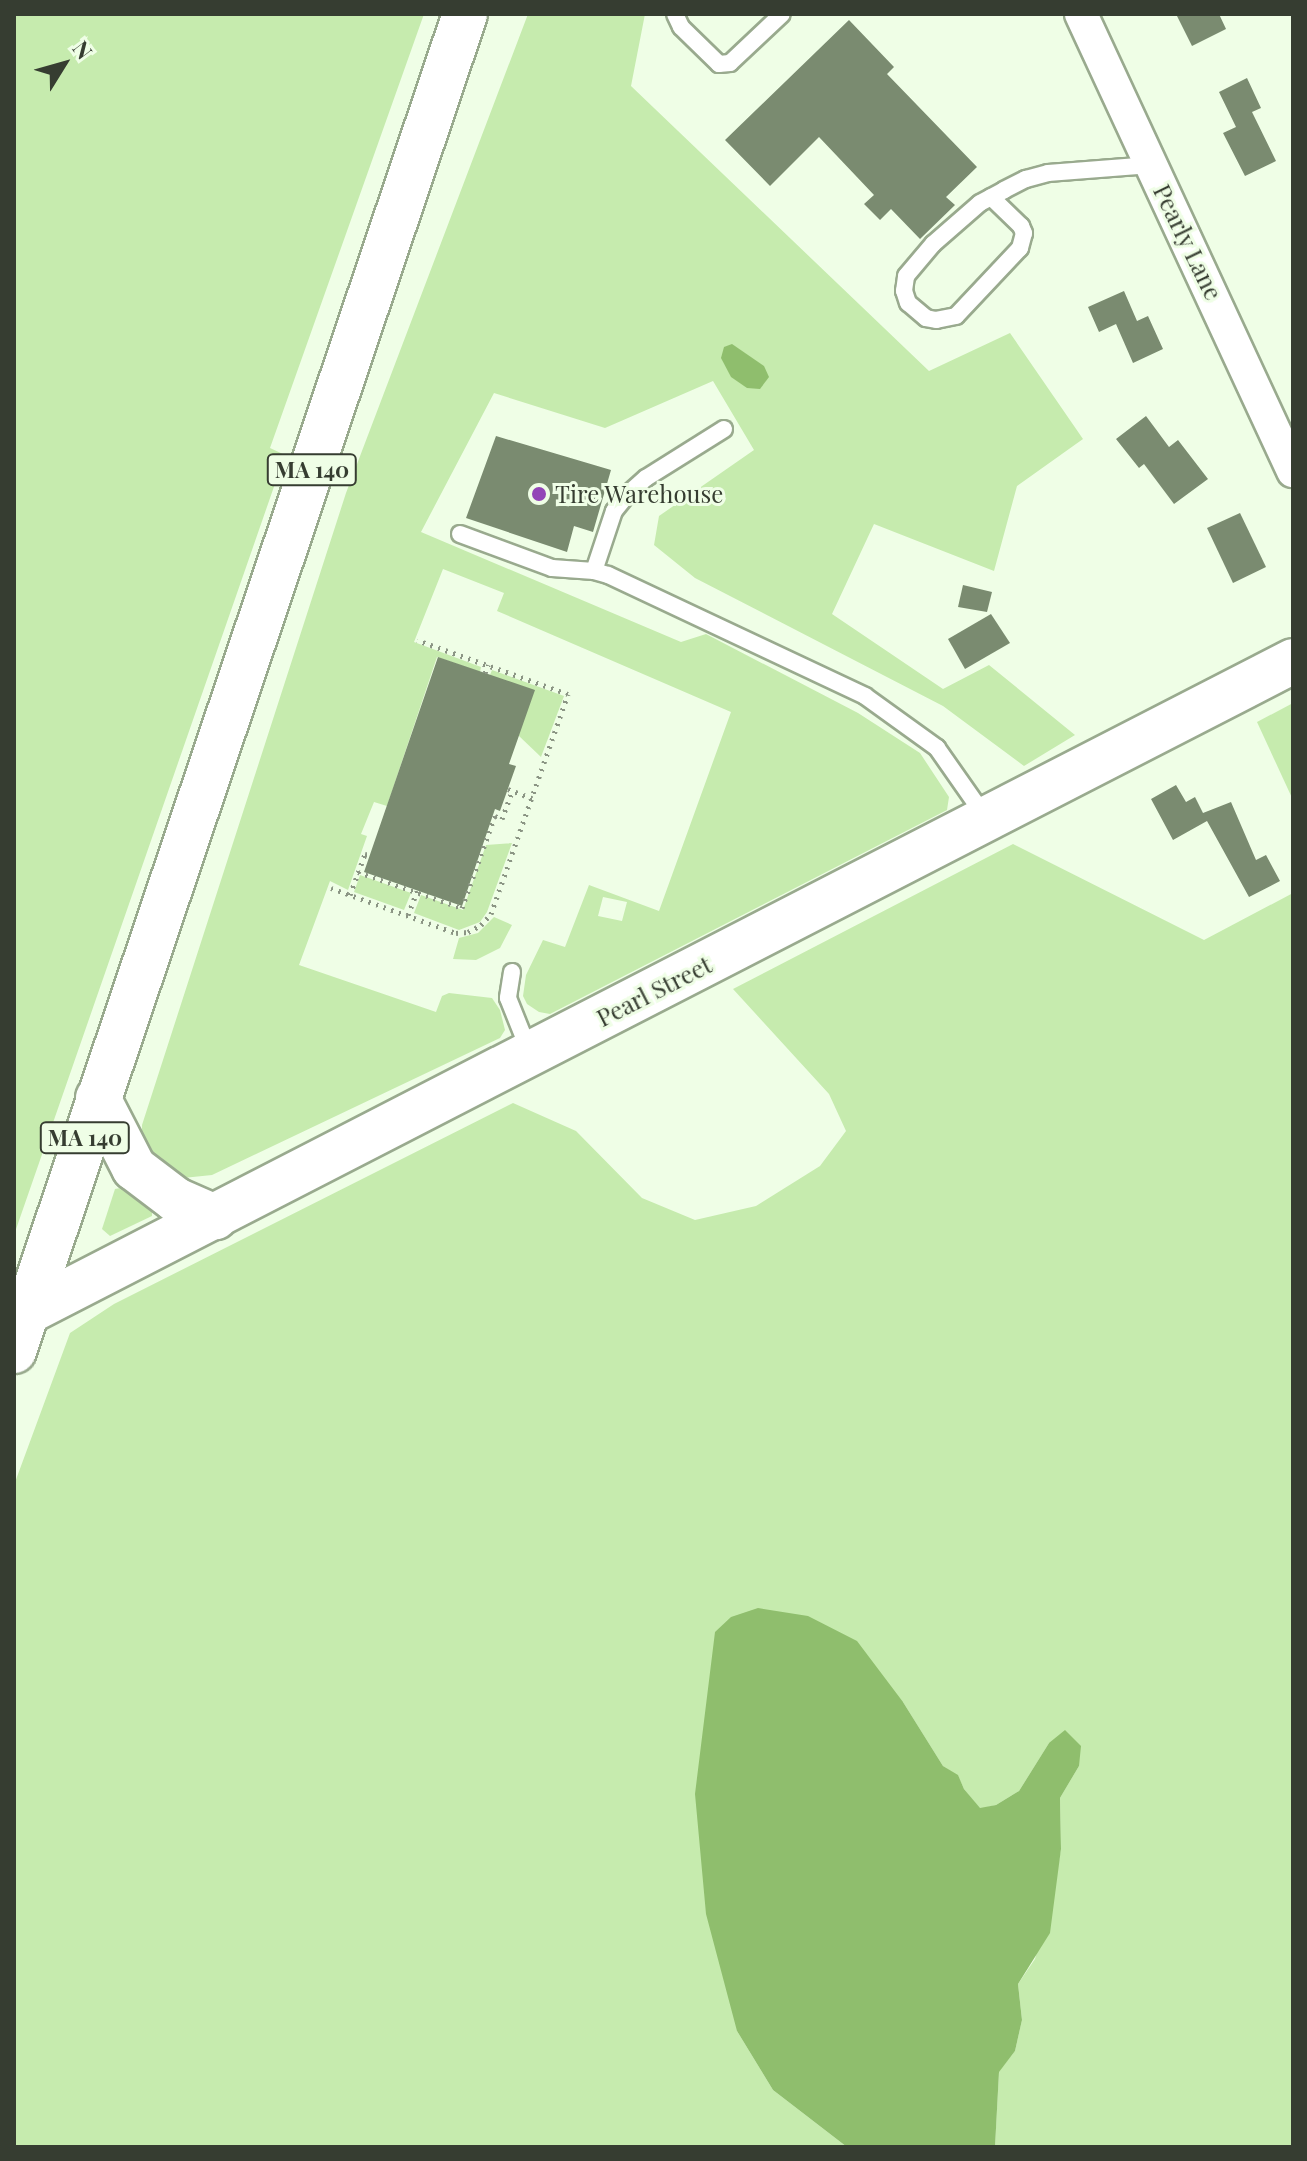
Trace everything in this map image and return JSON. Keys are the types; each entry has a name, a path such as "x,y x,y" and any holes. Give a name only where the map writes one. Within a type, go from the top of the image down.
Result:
{"main road":[{"name":"MA 140","path":"18,1328 465,14"},
{"name":"Pearl Street","path":"18,1328 215,1217 1293,661"},
{"path":"98,1098 134,1168 176,1200 215,1217"}],"street":[{"name":"Pearly Lane","path":"1081,14 1293,471"}],"lane":[{"path":"675,14 681,27 719,64 730,63 782,14"},
{"path":"991,197 1021,226 1024,233 1020,248 956,316 936,320 926,318 908,303 904,291 906,276 933,244 991,197 1026,179 1048,173 1151,165"},
{"path":"594,571 614,511 628,494 646,478 724,429"},
{"path":"460,534 552,568 594,571 865,696 937,748 987,820"},
{"path":"512,972 508,998 531,1055"}],"path":[{"path":"331,888 462,934 481,925 491,914 532,798 568,694 417,640"},
{"path":"485,673 488,665"},
{"path":"358,872 462,908 495,816 502,819 510,790 532,798"},
{"path":"350,895 365,854 370,855"},
{"path":"408,915 417,891"}],"shaded area":[{"path":"14,14 424,14 270,448 285,455 14,1235"},
{"path":"528,14 645,14 631,86 929,371 1010,333 1083,439 1017,486 994,571 874,524 832,614 943,689 989,665 1075,735 1024,766 943,706 695,578 654,545 659,516 754,450 713,381 605,428 494,393 421,532 681,642 706,634 858,713 920,753 949,797 947,810 550,1014 539,1012 527,1004 523,996 526,975 543,940 565,947 589,885 659,911 731,712 497,611 504,593 443,569 414,642 481,667 480,672 437,657 387,806 374,802 361,834 367,836 348,890 330,881 299,965 436,1012 442,996 449,993 492,998 500,1010 505,1030 500,1038 212,1175 183,1178 157,1165 142,1139 142,1125 346,493","holes":["603,897 627,902 622,921 598,916"]},
{"path":"732,344 764,366 769,377 760,389 747,388 731,377 721,358 724,347"},
{"path":"492,670 564,696 541,757 519,736 490,675"},
{"path":"1293,703 1293,800 1257,722"},
{"path":"512,843 487,912 480,922 459,930 414,913 421,895 463,910 486,845"},
{"path":"1013,844 1204,940 1293,893 1293,2147 995,2147 999,2071 1015,2051 1022,2020 1018,1984 1035,1959 1054,1889 1061,1849 1060,1798 1079,1766 1049,1743 1019,1791 996,1805 980,1809 958,1776 943,1766 903,1702 737,2031 773,2090 847,2147 14,2147 14,1485 70,1333 114,1304 513,1103 576,1131 642,1198 695,1220 756,1206 820,1166 846,1131 829,1094 733,989"},
{"path":"360,875 411,893 404,910 354,892"},
{"path":"494,917 512,925 500,948 476,960 453,959 459,938 478,933"},
{"path":"131,1186 152,1203 152,1216 110,1236 102,1229 115,1189"},
{"path":"758,1608 808,1616 857,1641 903,1702 943,1766 958,1775 964,1789 980,1808 996,1805 1019,1791 1049,1743 1065,1730 1081,1746 1079,1766 1060,1798 1061,1849 1050,1933 1018,1984 1022,2020 1015,2051 999,2072 995,2147 847,2147 773,2090 737,2031 706,1914 695,1794 715,1632 731,1617"}],"building":[{"path":"1176,14 1219,14 1226,29 1192,46"},
{"path":"849,20 894,67 887,74 977,167 946,197 955,205 920,239 891,209 880,220 864,204 874,195 819,137 770,186 725,140"},
{"path":"1247,78 1261,108 1252,112 1276,161 1245,176 1223,133 1236,127 1219,92"},
{"path":"1124,291 1137,321 1148,316 1163,349 1133,363 1116,324 1099,332 1088,307"},
{"path":"1146,416 1169,447 1178,440 1208,479 1174,504 1144,464 1139,468 1116,439"},
{"name":"Tire Warehouse","path":"496,436 611,470 593,532 574,526 567,552 466,518"},
{"path":"1240,513 1266,567 1233,583 1207,528"},
{"path":"963,585 992,592 987,612 958,607"},
{"path":"991,614 1010,643 965,669 948,639"},
{"path":"438,657 535,690 509,764 516,766 500,811 495,809 462,906 364,872"},
{"path":"1176,785 1186,802 1195,797 1203,813 1231,802 1256,860 1266,855 1280,881 1249,897 1207,821 1173,840 1151,799"}],"place":[{"name":"Tire Warehouse","path":"539,494"}]}
